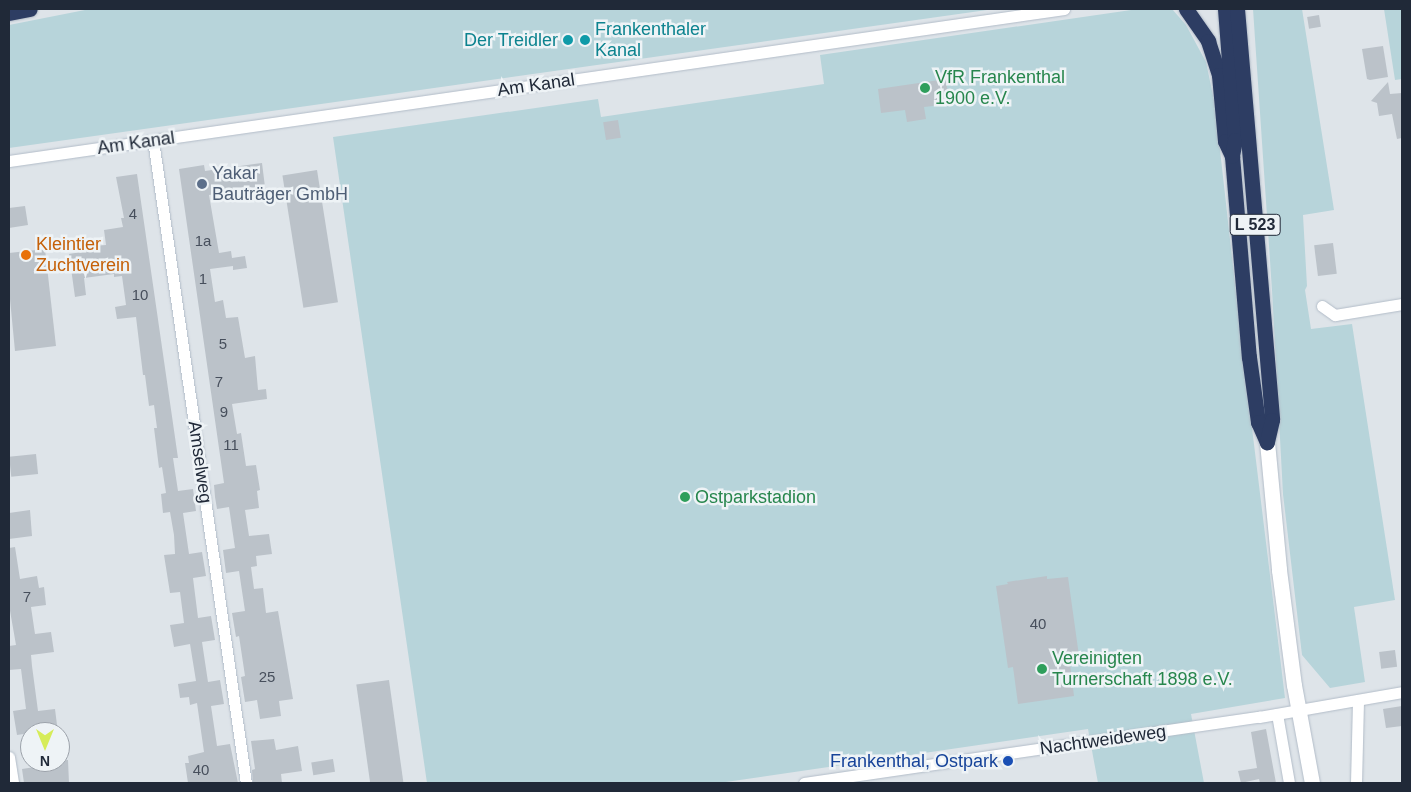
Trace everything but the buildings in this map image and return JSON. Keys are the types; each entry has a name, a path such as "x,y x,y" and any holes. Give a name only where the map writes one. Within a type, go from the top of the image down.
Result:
{"highway":[{"path":"9,13 30,9"},
{"name":"L 523","path":"1186,9 1208,40 1218,75 1225,141 1232,156"},
{"name":"L 523","path":"1225,9 1236,140 1232,156 1249,357 1258,422 1267,442"},
{"name":"L 523","path":"1237,9 1272,420 1267,442"}],"main road":[{"name":"L 523","path":"1267,442 1279,570 1299,710 1312,783"}],"street":[{"name":"Am Kanal","path":"9,161 1064,9"},
{"name":"Amselweg","path":"154,140 246,783"},
{"path":"1322,306 1335,315 1402,304"},
{"name":"Nachtweideweg","path":"804,783 1277,714 1402,692"},
{"path":"1356,783 1358,700"},
{"path":"1277,714 1289,783"},
{"path":"9,756 13,783"}],"shaded area":[{"path":"90,9 994,9 9,148 9,25"},
{"name":"Ostparkstadion","path":"1138,9 1172,9 1186,25 1206,62 1215,105 1285,698 1191,714 1204,783 1098,783 1088,729 719,783 427,783 333,137 598,99 601,117 824,84 820,55"},
{"path":"1253,9 1302,9 1334,210 1303,215 1307,286 1305,290 1311,329 1352,324 1395,600 1354,607 1365,682 1330,688 1302,655 1283,494 1272,290"},
{"path":"1384,9 1402,9 1402,79 1395,80"}],"place":[{"name":"Der Treidler","path":"568,40"},
{"name":"Frankenthaler Kanal","path":"585,40"},
{"name":"VfR Frankenthal 1900 e.V.","path":"925,88"},
{"name":"Yakar Bauträger GmbH","path":"202,184"},
{"name":"Kleintier Zuchtverein","path":"26,255"},
{"name":"Ostparkstadion","path":"685,497"},
{"name":"Vereinigten Turnerschaft 1898 e.V.","path":"1042,669"},
{"name":"Frankenthal, Ostpark","path":"1008,761"}]}
